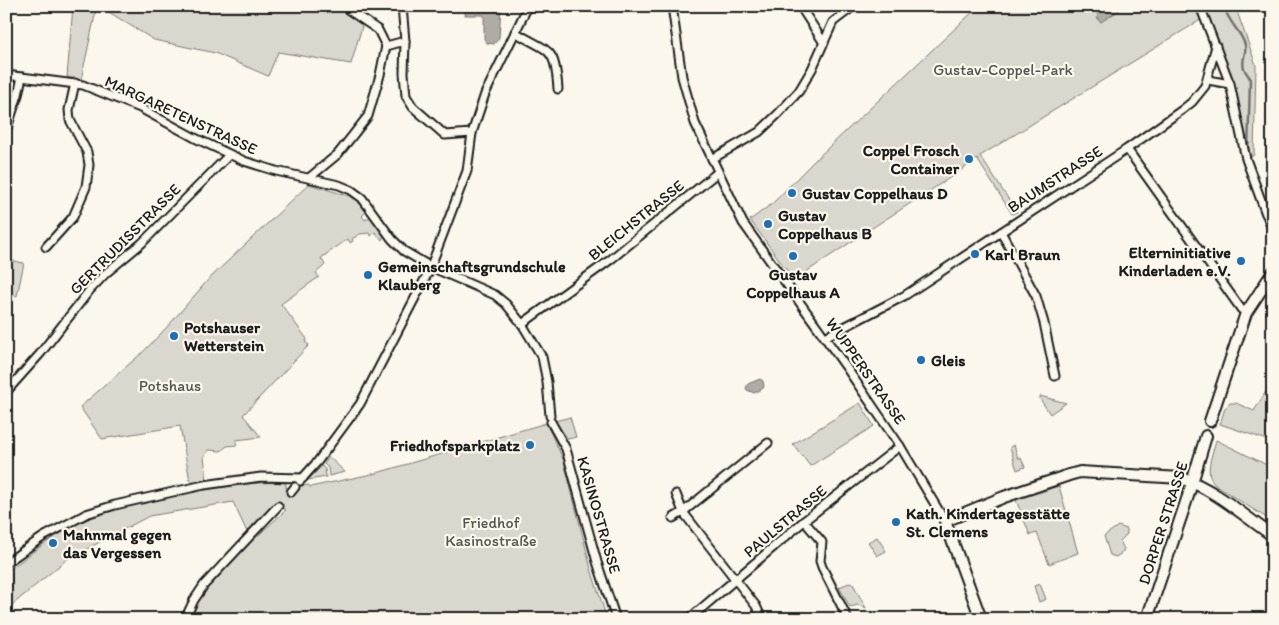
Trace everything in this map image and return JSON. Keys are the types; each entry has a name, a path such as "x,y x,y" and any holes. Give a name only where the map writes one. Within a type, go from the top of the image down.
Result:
{"street":[{"path":"308,178 338,154 368,116 386,46 378,30 343,6"},
{"path":"402,6 405,41 405,90 409,101 445,135 472,132"},
{"path":"6,563 43,537 86,514 115,505 204,484 261,477 298,485 360,404 430,266 467,170 472,132 485,94 528,6"},
{"name":"WUPPERSTRASSE","path":"672,6 682,77 695,123 718,172 750,234 825,337 900,446 945,521 980,616"},
{"path":"800,6 824,43"},
{"path":"712,159 759,132 778,114 799,91 812,69 832,22 854,6"},
{"path":"1200,6 1230,84 1246,159 1273,231"},
{"path":"515,32 540,45 553,57 558,89"},
{"path":"386,46 405,41"},
{"path":"1127,149 1192,102 1208,80 1216,46"},
{"name":"MARGARETENSTRASSE","path":"6,75 83,85 140,108 229,155 276,172 339,184 362,198 404,251 430,266"},
{"path":"6,131 22,77"},
{"path":"1208,80 1230,84"},
{"path":"46,246 74,217 86,187 89,165 87,152 70,120 69,110 75,83"},
{"name":"BAUMSTRASSE","path":"825,337 904,296 1127,149 1201,256 1240,309 1246,313"},
{"name":"GERTRUDISSTRASSE","path":"6,392 40,354 100,279 142,243 229,155"},
{"name":"BLEICHSTRASSE","path":"522,324 616,255 718,172"},
{"path":"1001,232 1036,296 1044,323 1055,376"},
{"name":"KASINOSTRASSE","path":"430,266 495,295 506,304 522,324 542,358 547,382 550,419 566,450 597,562 616,619"},
{"path":"1210,421 1246,313 1273,272"},
{"name":"DORPER STRASSE","path":"1147,619 1206,436"},
{"path":"673,518 768,443"},
{"name":"PAULSTRASSE","path":"689,619 804,521 900,446"},
{"path":"945,521 1004,497 1069,474 1080,472 1168,476 1192,482 1273,536"},
{"path":"676,494 683,512 756,606 762,619"},
{"path":"185,619 204,585 278,506"},
{"path":"804,521 822,542 820,562 848,619"},
{"path":"969,619 980,616"}],"green space":[{"path":"73,6 97,6 81,80 67,77"},
{"path":"99,6 337,6 363,23 351,64 278,52 268,76 215,53 154,40"},
{"name":"Gustav-Coppel-Park","path":"979,6 1235,6 1256,65 1254,155 1246,159 1230,84 1202,19 980,156 1017,212 1012,214 977,159 794,280 750,220 773,203 812,163"},
{"name":"Potshaus","path":"309,184 349,196 367,211 362,216 365,220 371,216 384,235 382,240 375,232 371,236 369,233 360,234 352,239 353,241 350,243 348,239 321,258 325,265 316,273 319,277 281,304 307,339 305,342 309,345 243,415 261,437 236,440 237,445 227,446 221,451 209,450 204,457 207,480 190,481 180,426 102,439 80,407 143,352 208,280"},
{"path":"9,260 24,263 17,296 6,293 6,266"},
{"path":"1273,380 1273,442 1220,424 1225,408 1230,403 1236,403 1254,411"},
{"path":"1040,396 1066,403 1050,414"},
{"path":"860,403 874,426 810,466 793,444"},
{"path":"570,417 576,437 568,439 555,421"},
{"name":"Friedhof Kasinostraße","path":"546,423 564,461 591,569 607,619 325,619 319,617 318,619 189,619 198,599 252,541 286,510 274,504 247,532 233,502 149,516 66,560 6,610 6,572 64,531 113,509 156,498 242,484 286,483 286,488 309,485 310,487 377,473"},
{"path":"1216,440 1269,466 1273,460 1273,522 1215,485 1211,480 1209,469"},
{"path":"1014,445 1018,458 1021,458 1025,467 1017,470 1010,447"},
{"path":"329,457 345,472 329,476 328,468 324,464"},
{"path":"322,466 325,469 326,477 308,480"},
{"path":"1059,486 1078,553 1049,564 1037,533 1030,535 1016,500"},
{"path":"1118,526 1127,529 1127,534 1120,541 1124,549 1123,552 1116,557 1110,555 1104,536"},
{"path":"877,537 886,551 877,556 868,542"},
{"path":"849,583 853,584 866,608 858,605 850,607 839,587"},
{"path":"1040,584 1046,599 1039,602 1034,586"}],"shaded area":[{"path":"466,6 501,6 499,38 494,44 487,43 484,39 484,15 465,15"},
{"path":"1101,6 1126,6 1101,22 1098,20 1097,12"},
{"path":"760,379 763,381 764,387 762,389 754,393 747,390 748,384"}],"waterway":[{"path":"1224,6 1245,45 1243,65 1250,78 1248,156"}],"tunnel":[{"path":"278,506 291,492"}],"place":[{"name":"Coppel Frosch Container","path":"969,159"},
{"name":"Gustav Coppelhaus D","path":"792,193"},
{"name":"Gustav Coppelhaus B","path":"768,224"},
{"name":"Karl Braun","path":"975,254"},
{"name":"Gustav Coppelhaus A","path":"793,256"},
{"name":"Elterninitiative Kinderladen e.V.","path":"1241,261"},
{"name":"Gemeinschaftsgrundschule Klauberg","path":"368,275"},
{"name":"Potshauser Wetterstein","path":"174,336"},
{"name":"Gleis","path":"921,360"},
{"name":"Friedhofsparkplatz","path":"530,445"},
{"name":"Kath. Kindertagesstätte St. Clemens","path":"896,522"},
{"name":"Mahnmal gegen das Vergessen","path":"53,543"}]}
